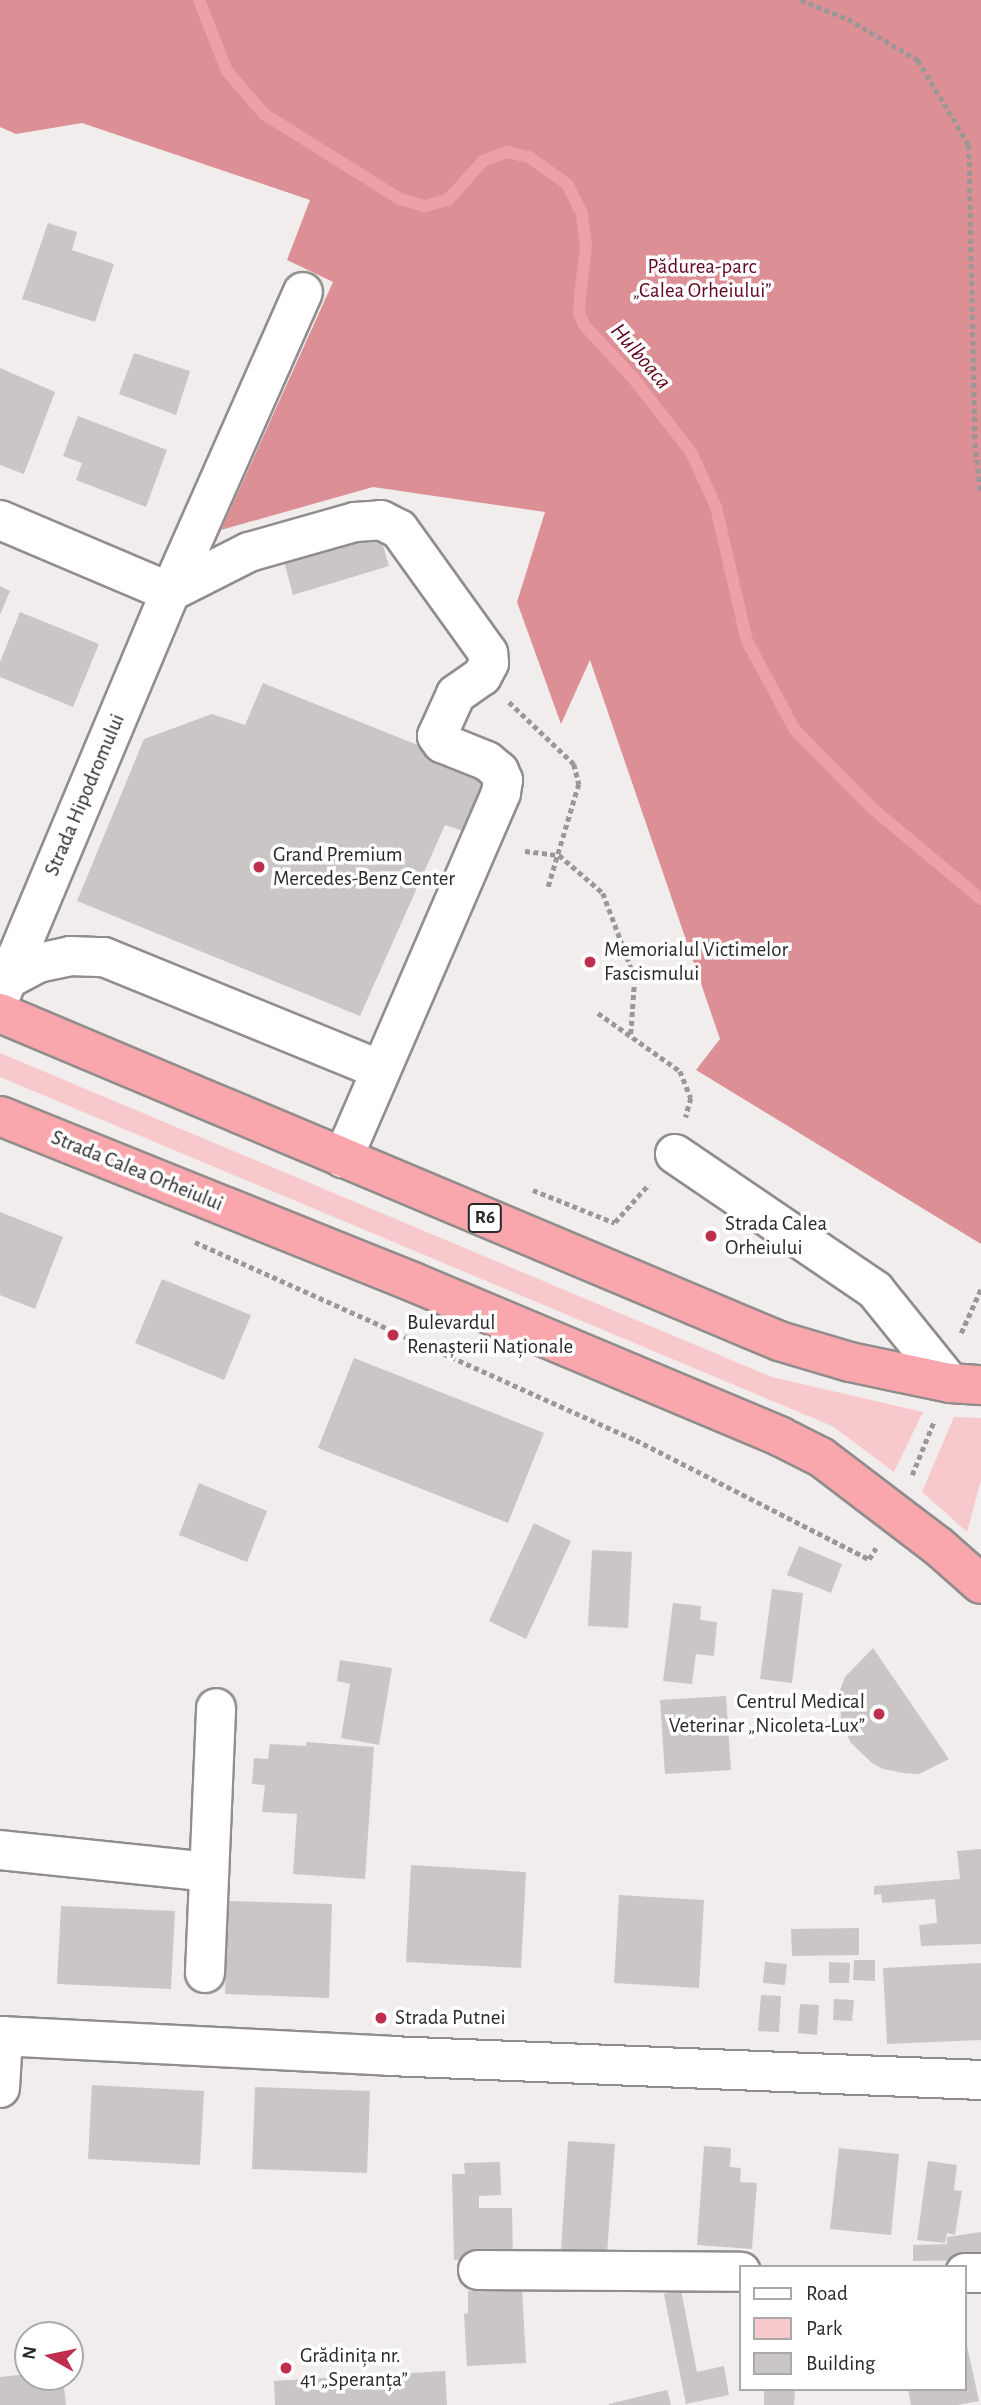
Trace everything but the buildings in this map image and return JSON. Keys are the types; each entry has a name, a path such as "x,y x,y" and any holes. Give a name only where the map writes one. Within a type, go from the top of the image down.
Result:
{"highway":[{"name":"R6","path":"3,996 342,1158 779,1341 850,1362 965,1384"},
{"name":"Strada Calea Orheiului","path":"0,1116 413,1282 781,1437 821,1457 938,1546 981,1584"}],"street":[{"name":"Strada Hipodromului","path":"3,996 170,592 303,292"},
{"path":"0,520 170,592 249,552 355,522 381,520 399,529 488,653 489,663 482,676 456,694 437,736 442,743 487,761 499,771 503,780 500,793 342,1158"},
{"path":"3,996 38,963 70,956 104,957 381,1070"},
{"path":"675,1154 875,1290 965,1384"},
{"path":"205,1973 216,1708"},
{"path":"0,1850 209,1872"},
{"path":"0,2088 2,2036 389,2056 981,2080"},
{"path":"478,2270 740,2272"}],"path":[{"path":"801,0 848,19 918,60 969,145 975,443 981,494"},
{"path":"482,676 574,764 579,784 548,888"},
{"path":"525,851 559,855 603,893 635,978 631,1035"},
{"path":"591,1263 615,1223 675,1154 691,1098 680,1071 598,1013"},
{"path":"962,1334 981,1289"}],"green space":[{"name":"Pădurea-parc „Calea Orheiului”","path":"0,0 981,0 981,1244 696,1070 720,1039 590,660 561,724 517,602 545,512 373,487 221,530 333,282 287,260 310,200 82,123 16,134 0,127"},
{"path":"0,1053 772,1377 923,1412 894,1472 832,1426 0,1077"},
{"path":"954,1417 981,1418 981,1480 967,1532 922,1492"}],"waterway":[{"name":"Hulboaca","path":"199,0 227,71 264,114 400,199 425,206 448,200 483,161 507,152 529,157 567,184 582,214 586,245 579,313 584,325 633,378 691,452 716,507 747,641 795,730 873,809 981,899"}],"place":[{"name":"Grand Premium Mercedes-Benz Center","path":"259,867"},
{"name":"Memorialul Victimelor Fascismului","path":"590,962"},
{"name":"Strada Calea Orheiului","path":"711,1236"},
{"name":"Bulevardul Renașterii Naționale","path":"393,1335"},
{"name":"Centrul Medical Veterinar „Nicoleta-Lux”","path":"879,1714"},
{"name":"Strada Putnei","path":"381,2018"},
{"name":"Grădinița nr. 41 „Speranța”","path":"286,2368"}]}
